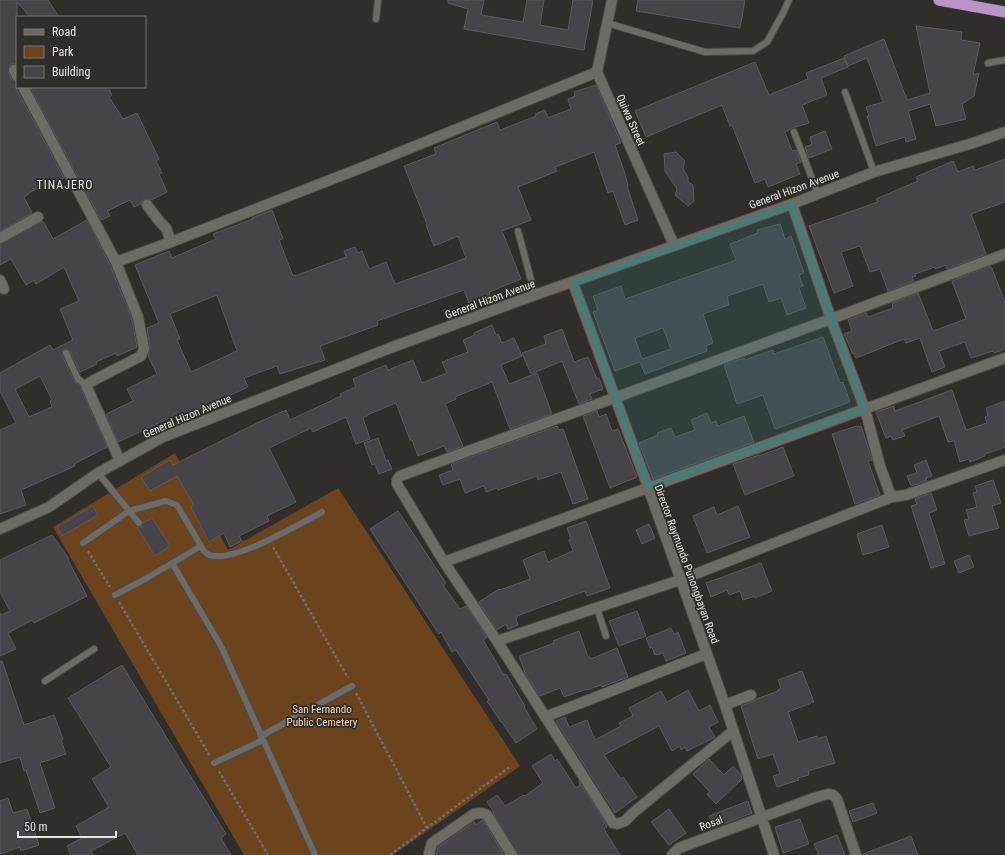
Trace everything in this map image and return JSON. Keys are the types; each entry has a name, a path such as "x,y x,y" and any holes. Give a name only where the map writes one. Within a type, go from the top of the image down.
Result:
{"highway":[{"path":"938,0 964,2 1005,12"}],"street":[{"path":"116,262 371,164 597,72 612,0"},
{"name":"Quiwa Street","path":"597,72 674,245"},
{"path":"24,88 116,262 138,318 144,349 141,356 86,385 120,461"},
{"name":"General Hizon Avenue","path":"0,529 49,507 98,473 163,436 390,348 792,204 874,172 1005,132"},
{"path":"792,204 831,319 865,409 880,466 892,497"},
{"path":"148,205 166,228 171,242"},
{"path":"0,238 38,217"},
{"path":"733,731 625,821 617,824 611,819 497,641 444,562 397,484 397,480 400,476 1005,254"},
{"name":"Director Raymundo Punongbayan Road","path":"573,282 725,705 774,855"},
{"path":"444,562 1005,358"},
{"path":"497,641 680,580 892,497 906,495 1005,460"},
{"path":"545,717 706,654"},
{"path":"725,705 751,695"},
{"name":"Rosal","path":"672,855 679,848 821,795 833,795 840,805 856,855"},
{"path":"430,855 429,853 432,843 474,814 481,813 486,815 512,855"}],"lane":[{"path":"376,19 378,0"},
{"path":"607,23 705,52 752,51 767,42 784,13 789,0"},
{"path":"988,63 1005,60"},
{"path":"845,92 874,172"},
{"path":"794,132 818,194"},
{"path":"518,231 535,295"},
{"path":"66,353 78,379 86,385"},
{"path":"98,473 139,523"},
{"path":"83,543 129,511 166,501 177,505 206,553 211,556 232,555 269,539 322,512"},
{"path":"115,595 201,546"},
{"path":"172,563 221,646 315,855"},
{"path":"597,608 606,636"},
{"path":"45,681 94,649"},
{"path":"214,763 262,738 352,686"}],"path":[{"path":"83,543 268,855"},
{"path":"390,855 511,766"}],"highlighted area":[{"path":"792,204 865,409 648,487 573,283"}],"green space":[{"name":"San Fernando Public Cemetery","path":"175,453 228,550 338,488 520,766 393,855 244,855 53,527"}],"building":[{"path":"0,0 48,0 58,16 29,16 17,2 16,64 11,64 8,70 11,79 16,82 16,88 64,178 53,183 52,180 24,197 32,213 0,231"},
{"path":"448,0 484,0 481,15 523,22 527,0 544,0 540,25 568,30 573,0 593,0 584,50 464,29 468,9 448,3"},
{"path":"638,0 745,0 740,28 636,11"},
{"path":"916,26 962,32 961,40 980,43 973,75 979,73 974,96 962,104 966,119 936,126 930,104 908,111 916,139 906,142 905,137 876,146 867,116 869,116 866,107 883,102 867,58 848,66 844,56 884,39 907,100 930,93"},
{"path":"844,58 848,67 821,78 827,95 802,105 809,123 792,128 785,132 792,151 796,150 801,162 796,164 800,174 768,187 765,179 755,183 732,125 730,126 722,105 646,137 635,111 755,62 769,95 808,79 806,73"},
{"path":"596,85 621,143 615,145 638,220 625,225 613,191 608,193 594,152 555,167 557,171 518,187 531,220 502,231 521,279 489,292 490,294 469,303 464,290 377,321 378,325 320,346 325,360 280,374 277,366 244,378 248,387 191,413 191,411 177,417 176,415 118,442 106,414 133,401 127,389 157,374 148,356 150,348 147,328 159,323 135,265 169,251 172,258 216,239 213,234 272,210 283,239 279,240 293,276 346,257 344,251 355,247 358,253 362,251 369,269 386,262 395,284 466,258 458,236 434,246 404,166 436,154 434,148 497,122 500,130 536,116 535,114 545,110 548,118 571,109 568,99 575,96 574,92","holes":["217,295 237,351 191,372 177,340 180,339 170,314"]},
{"path":"31,88 108,88 112,95 109,97 123,119 137,113 159,159 156,161 162,173 159,174 167,192 151,200 143,200 141,204 134,207 130,200 107,211 110,216 101,220"},
{"path":"825,131 832,149 809,158 805,147 812,144 810,137"},
{"path":"676,152 685,161 683,169 688,177 688,182 693,185 694,201 688,206 675,195 677,189 665,171 664,154"},
{"path":"1005,159 1005,202 971,214 986,254 947,269 946,265 915,274 916,276 912,277 914,281 888,291 880,269 870,272 860,246 841,252 853,286 834,293 809,226 878,202 876,199 918,181 916,177 953,161 958,172 973,166 975,170"},
{"path":"87,220 110,265 132,319 137,347 117,356 116,353 96,362 97,364 80,372 70,351 66,349 63,350 62,355 74,381 80,386 107,447 74,464 75,466 21,490 26,505 0,514 0,430 16,423 0,391 0,373 50,345 53,350 73,340 60,309 79,301 64,267 36,284 34,280 26,285 11,259 0,265 0,244 43,221 53,239","holes":["40,376 52,400 50,401 52,407 29,417 15,389"]},
{"path":"780,224 785,239 791,236 804,273 799,275 803,286 799,288 806,308 787,315 781,298 769,302 763,284 727,296 729,305 703,314 713,343 706,346 707,351 645,374 640,362 615,371 593,312 598,310 593,296 621,286 625,299 736,260 730,244 758,233 757,230","holes":["663,328 671,349 642,359 635,338"]},
{"path":"990,266 1005,303 1005,349 971,358 965,342 939,351 945,367 932,372 920,338 906,343 904,339 856,358 854,353 853,354 844,334 852,331 848,320 866,313 868,317 893,308 892,303 918,293 933,331 966,319 952,281"},
{"path":"492,325 496,335 498,334 502,343 514,338 522,356 501,365 509,384 537,373 552,414 510,429 492,382 455,397 456,399 445,404 463,446 447,452 444,446 418,456 412,440 410,440 396,403 363,418 370,439 356,444 346,417 313,432 311,428 269,448 296,502 267,516 269,521 239,536 242,541 230,547 224,533 209,542 191,507 194,505 177,476 150,491 141,477 170,460 173,465 286,410 290,420 341,396 340,394 356,387 353,379 386,365 388,370 413,360 422,383 447,373 442,362 468,352 463,340"},
{"path":"562,329 574,362 588,357 603,389 590,394 592,399 579,404 562,361 531,374 522,353 546,344 544,336"},
{"path":"823,337 840,383 843,382 850,402 775,429 763,395 737,404 724,365 744,358 745,360 773,350 774,354"},
{"path":"952,390 966,430 987,423 985,417 988,416 986,408 1005,401 1005,447 985,454 985,456 970,462 969,459 960,462 954,441 948,442 939,416 902,430 905,436 893,440 891,436 886,438 876,412 894,406 895,411"},
{"path":"597,411 599,417 606,414 612,431 618,429 637,477 610,488 583,416"},
{"path":"707,413 711,423 716,421 718,426 744,416 754,442 653,479 639,443 658,435 657,433 671,428 675,437 695,430 691,420"},
{"path":"557,426 559,430 563,429 588,499 573,504 561,472 538,480 537,476 498,490 497,488 486,492 484,486 465,493 460,479 443,485 439,475 453,470 451,464"},
{"path":"861,426 869,450 872,460 868,461 880,495 855,504 832,434"},
{"path":"378,438 386,461 388,460 392,469 379,474 375,464 372,465 364,443"},
{"path":"783,447 794,476 745,495 733,464"},
{"path":"926,460 932,476 926,478 927,481 911,486 907,476 917,473 914,465"},
{"path":"993,480 1001,503 992,506 999,528 969,536 964,520 969,519 966,510 977,507 973,493 977,492 975,486"},
{"path":"931,493 937,510 929,513 945,564 931,568 911,506 917,504 915,499"},
{"path":"93,506 98,515 62,536 57,527"},
{"path":"738,506 750,537 707,553 693,516 714,507 717,515"},
{"path":"398,511 446,583 443,585 460,609 466,606 487,637 483,640 504,675 506,674 537,729 516,743 487,701 489,700 456,650 452,652 441,632 439,634 370,529"},
{"path":"152,518 170,546 155,556 137,527 142,527 143,523"},
{"path":"586,521 610,588 587,596 585,591 541,607 517,616 516,619 518,625 508,629 506,624 497,630 479,602 499,589 500,590 530,579 523,560 544,551 548,562 573,551 567,528"},
{"path":"649,524 655,538 642,544 636,530"},
{"path":"882,525 889,547 863,555 857,534"},
{"path":"52,535 69,559 68,560 87,596 34,623 32,620 8,633 16,649 0,656 0,613 1,615 10,611 0,592 0,560"},
{"path":"969,555 974,567 959,573 954,561"},
{"path":"761,563 772,591 755,598 755,596 743,600 740,591 729,595 727,590 711,597 706,583"},
{"path":"637,611 646,636 619,646 609,621"},
{"path":"671,628 674,634 678,632 686,653 666,661 663,653 655,655 646,638"},
{"path":"579,631 588,657 591,659 617,648 628,677 602,687 601,685 564,697 560,688 540,696 525,673 519,656 554,643 553,641"},
{"path":"0,661 2,661 24,725 54,715 63,739 61,740 66,754 40,763 55,808 40,813 26,770 24,771 20,757 0,763"},
{"path":"122,665 226,834 221,838 231,855 138,855 125,833 91,851 93,855 71,855 67,846 82,838 76,826 109,807 92,779 111,767 68,698"},
{"path":"802,671 814,702 788,712 798,742 817,736 818,739 826,736 835,763 808,771 809,775 777,787 773,776 780,774 773,754 758,759 741,706 778,691 781,688 778,680"},
{"path":"688,690 699,711 710,705 718,722 709,727 715,737 687,751 685,747 681,750 680,746 672,751 659,726 604,755 621,779 623,777 637,797 615,813 556,721 565,717 569,727 587,720 595,740 621,726 619,723 633,716 629,708 661,691 667,702"},
{"path":"551,754 555,761 557,759 576,788 580,785 579,781 604,821 607,827 604,829 620,855 518,855 487,802 497,795 505,806 524,795 525,796 543,783 532,766"},
{"path":"709,759 724,775 733,766 741,775 742,779 716,804 707,794 710,792 693,774"},
{"path":"8,798 13,813 27,809 39,845 21,851 20,847 0,854 0,801"},
{"path":"748,801 752,813 713,828 709,816"},
{"path":"873,803 877,813 853,822 849,811"},
{"path":"669,809 686,833 669,845 651,822"},
{"path":"800,819 809,844 783,853 775,827"},
{"path":"483,820 504,855 436,855 438,847 474,822 476,825"},
{"path":"837,835 845,855 819,855 814,844"},
{"path":"911,836 918,855 863,855 863,854"}],"district":[{"name":"TINAJERO","path":"65,185"}]}
